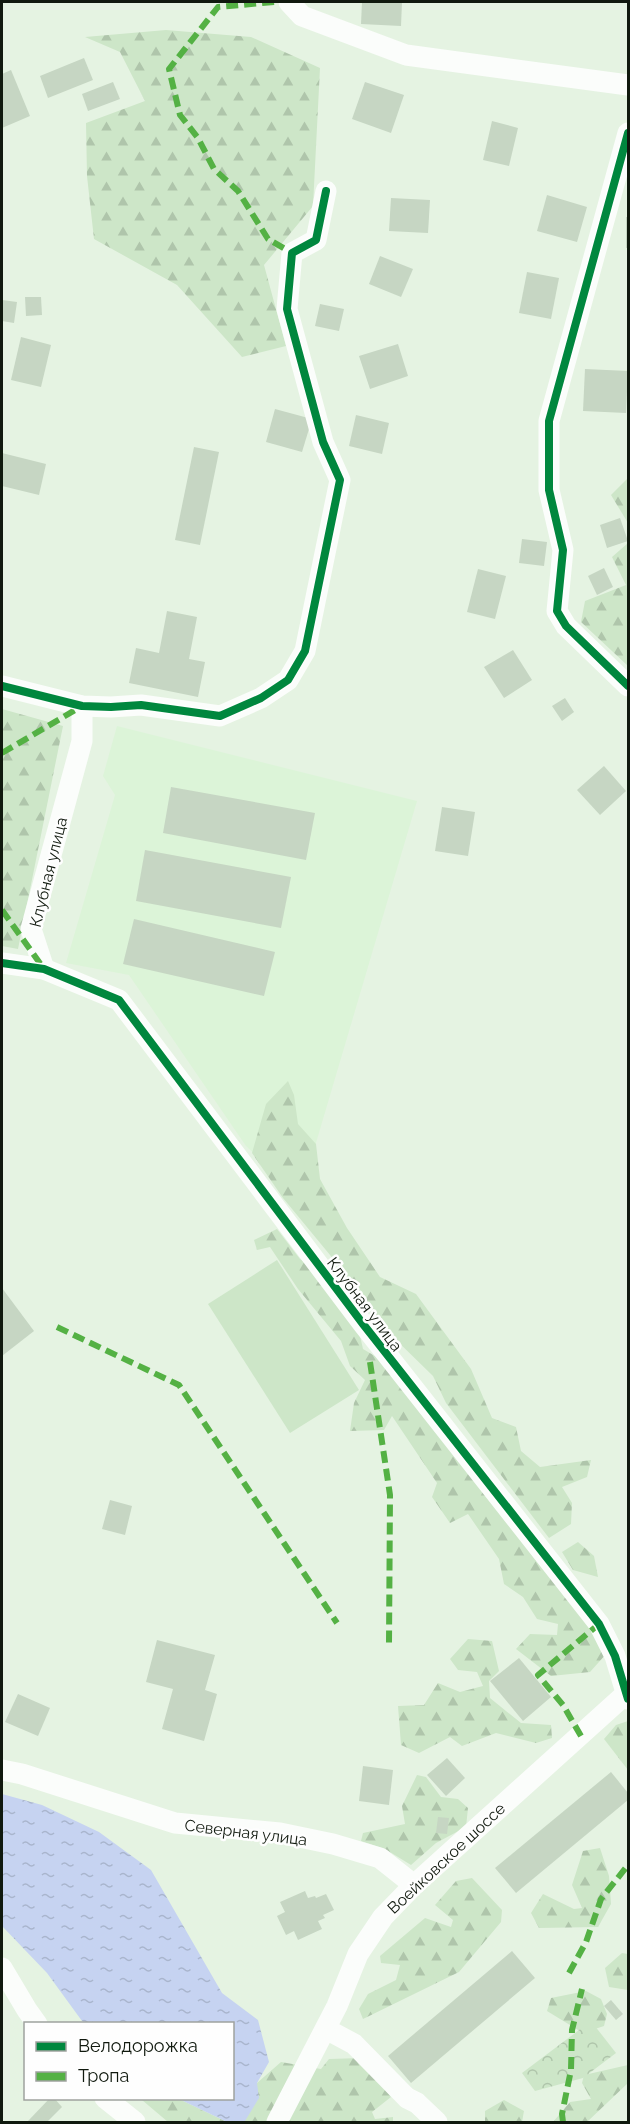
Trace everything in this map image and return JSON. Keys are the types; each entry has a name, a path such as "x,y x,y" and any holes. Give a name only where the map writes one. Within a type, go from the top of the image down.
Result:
{"street":[{"path":"289,2 303,16 406,55 628,85"},
{"path":"628,133 549,421 549,490 563,550 557,611 566,626 628,686"},
{"path":"2,686 82,706 141,705 220,716 261,698 288,680 306,651 340,480 323,442 287,309 292,253 316,240 326,191"},
{"name":"Клубная улица","path":"82,706 82,741 31,929 44,969 119,1000 363,1324 622,1654 628,1695"},
{"path":"2,963 44,969"},
{"name":"Воейковское шоссе","path":"278,2122 337,2006 357,1954 383,1917 414,1885 628,1695"},
{"name":"Северная улица","path":"2,1770 22,1774 176,1823 280,1833 333,1844 380,1858 414,1885"},
{"path":"2,1968 36,2022"},
{"path":"326,2029 354,2044 407,2098 417,2103 437,2122"},
{"path":"107,2100 124,2119"}],"shaded area":[{"path":"117,726 417,801 300,1197 246,1146 129,975 66,963 115,795 103,776"}],"green space":[{"path":"166,30 251,37 320,68 313,206 264,265 286,346 242,357 177,285 94,239 87,176 86,123 145,101 120,52 85,37"},
{"path":"628,478 628,523 611,495"},
{"path":"628,543 628,666 581,622 585,601 626,585 612,557"},
{"path":"2,709 63,726 18,949 2,946"},
{"path":"288,1081 294,1095 298,1124 316,1144 320,1179 347,1228 380,1277 416,1294 471,1369 492,1418 516,1427 521,1451 540,1467 591,1460 587,1477 562,1487 572,1503 571,1524 549,1538 446,1403 433,1376 391,1335 283,1198 252,1153 266,1104"},
{"path":"277,1229 300,1259 316,1269 359,1331 363,1349 385,1362 525,1537 607,1653 590,1672 551,1676 516,1649 530,1634 557,1635 558,1624 537,1619 523,1597 504,1584 499,1559 468,1514 450,1523 432,1497 437,1483 392,1416 384,1430 350,1431 354,1403 365,1380 350,1366 341,1341 298,1289 270,1247 257,1250 254,1240"},
{"path":"277,1260 359,1390 290,1433 208,1304"},
{"path":"578,1542 594,1556 598,1577 573,1570 562,1552"},
{"path":"468,1639 492,1641 499,1671 489,1681 490,1698 521,1723 551,1725 552,1738 536,1743 496,1733 462,1746 450,1737 419,1753 401,1745 398,1706 424,1705 438,1683 460,1692 483,1686 477,1672 458,1670 450,1659"},
{"path":"628,1721 628,1770 604,1739 616,1725"},
{"path":"417,1775 426,1777 441,1797 458,1799 468,1808 466,1827 436,1843 411,1865 385,1849 361,1841 363,1833 405,1824 402,1806"},
{"path":"600,1848 609,1876 611,1904 598,1927 539,1928 531,1913 543,1894 574,1909 582,1908 572,1885 583,1851"},
{"path":"472,1878 502,1910 501,1922 459,1972 363,2019 359,2009 368,1994 396,1980 400,1965 381,1963 380,1956 425,1918 451,1927 453,1920 435,1905 456,1881"},
{"path":"622,1953 628,1954 628,1990 609,1987 605,1968"},
{"path":"586,1991 601,1999 607,2014 604,2026 583,2033 547,2011 551,1998"},
{"path":"591,2021 616,2053 583,2078 535,2091 522,2073"},
{"path":"361,2058 391,2097 372,2112 375,2119 393,2117 393,2122 168,2122 142,2100 181,2100 225,2121 257,2083 281,2062 321,2069 329,2059"},
{"path":"628,2065 628,2083 587,2122 553,2122 570,2102 591,2099 582,2083 584,2075"},
{"path":"504,2100 524,2111 522,2122 485,2122 485,2111"}],"water":[{"path":"2,1794 42,1805 99,1832 151,1870 222,1993 258,2020 269,2062 257,2083 259,2098 245,2121 225,2121 181,2100 234,2100 234,2022 84,2022 47,1973 2,1926"}],"building":[{"path":"362,2 402,2 401,26 361,24"},
{"path":"84,58 93,80 48,98 40,76"},
{"path":"11,70 30,116 2,128 2,74"},
{"path":"113,82 120,99 88,111 82,94"},
{"path":"365,82 404,95 391,133 352,119"},
{"path":"492,121 518,128 509,166 483,160"},
{"path":"547,195 587,207 577,242 537,231"},
{"path":"391,198 430,200 428,233 389,231"},
{"path":"626,217 628,217 628,248 626,248"},
{"path":"380,256 413,269 401,297 369,284"},
{"path":"527,272 559,278 551,319 519,313"},
{"path":"25,297 41,297 42,315 26,316"},
{"path":"2,300 17,302 14,323 2,321"},
{"path":"320,304 344,309 339,331 315,326"},
{"path":"21,337 51,345 41,387 11,380"},
{"path":"398,344 408,376 370,389 359,356"},
{"path":"585,369 628,371 626,413 583,411"},
{"path":"275,409 312,419 302,452 266,442"},
{"path":"356,415 389,423 382,454 349,446"},
{"path":"194,447 219,452 200,545 175,540"},
{"path":"2,453 46,464 39,495 2,486"},
{"path":"620,518 628,541 607,548 600,525"},
{"path":"522,539 547,542 544,566 519,563"},
{"path":"604,568 613,587 597,595 588,576"},
{"path":"478,569 506,576 495,619 467,612"},
{"path":"167,611 197,617 189,659 205,662 198,697 129,683 136,648 159,653"},
{"path":"513,650 532,680 504,698 484,667"},
{"path":"565,698 574,712 562,721 552,706"},
{"path":"604,766 626,791 600,815 577,790"},
{"path":"171,787 315,813 306,860 163,833"},
{"path":"442,807 475,812 468,856 435,851"},
{"path":"145,850 291,877 281,928 136,901"},
{"path":"134,919 275,952 264,996 123,964"},
{"path":"2,1288 34,1331 2,1356"},
{"path":"110,1500 132,1506 125,1535 102,1529"},
{"path":"157,1640 215,1655 205,1690 217,1694 204,1741 162,1729 173,1689 146,1682"},
{"path":"519,1658 551,1697 523,1721 490,1681"},
{"path":"18,1694 50,1708 38,1736 5,1722"},
{"path":"447,1758 465,1778 446,1796 427,1775"},
{"path":"363,1766 393,1770 389,1805 359,1801"},
{"path":"611,1772 628,1793 628,1800 516,1893 495,1868"},
{"path":"438,1817 449,1818 447,1834 436,1833"},
{"path":"305,1891 308,1898 326,1894 334,1910 323,1915 325,1918 318,1921 322,1929 298,1940 294,1931 286,1935 277,1916 285,1912 280,1902"},
{"path":"512,1951 535,1978 411,2083 388,2056"},
{"path":"611,2000 623,2014 616,2020 604,2006"},
{"path":"48,2100 56,2100 62,2107 47,2122 28,2121"}],"marked path":[{"path":"274,2 218,7 169,69 180,115 198,138 214,169 238,191 268,239 292,253"},
{"path":"2,753 82,706"},
{"path":"2,910 44,969"},
{"path":"57,1327 179,1385 337,1623"},
{"path":"370,1362 390,1495 389,1644"},
{"path":"581,1736 563,1705 538,1675 599,1624"},
{"path":"569,1973 586,1942 601,1899 628,1865"},
{"path":"563,2122 562,2114 571,2070 572,2030 582,1989"}],"cycle path":[{"path":"628,133 549,421 549,490 563,550 557,611 566,626 628,686"},
{"path":"2,686 82,706 141,705 220,716 261,698 288,680 305,651 340,480 323,442 287,309 292,253 316,240 326,191"},
{"path":"2,963 44,969 119,1000 363,1324 599,1624 615,1656 628,1699"}]}
